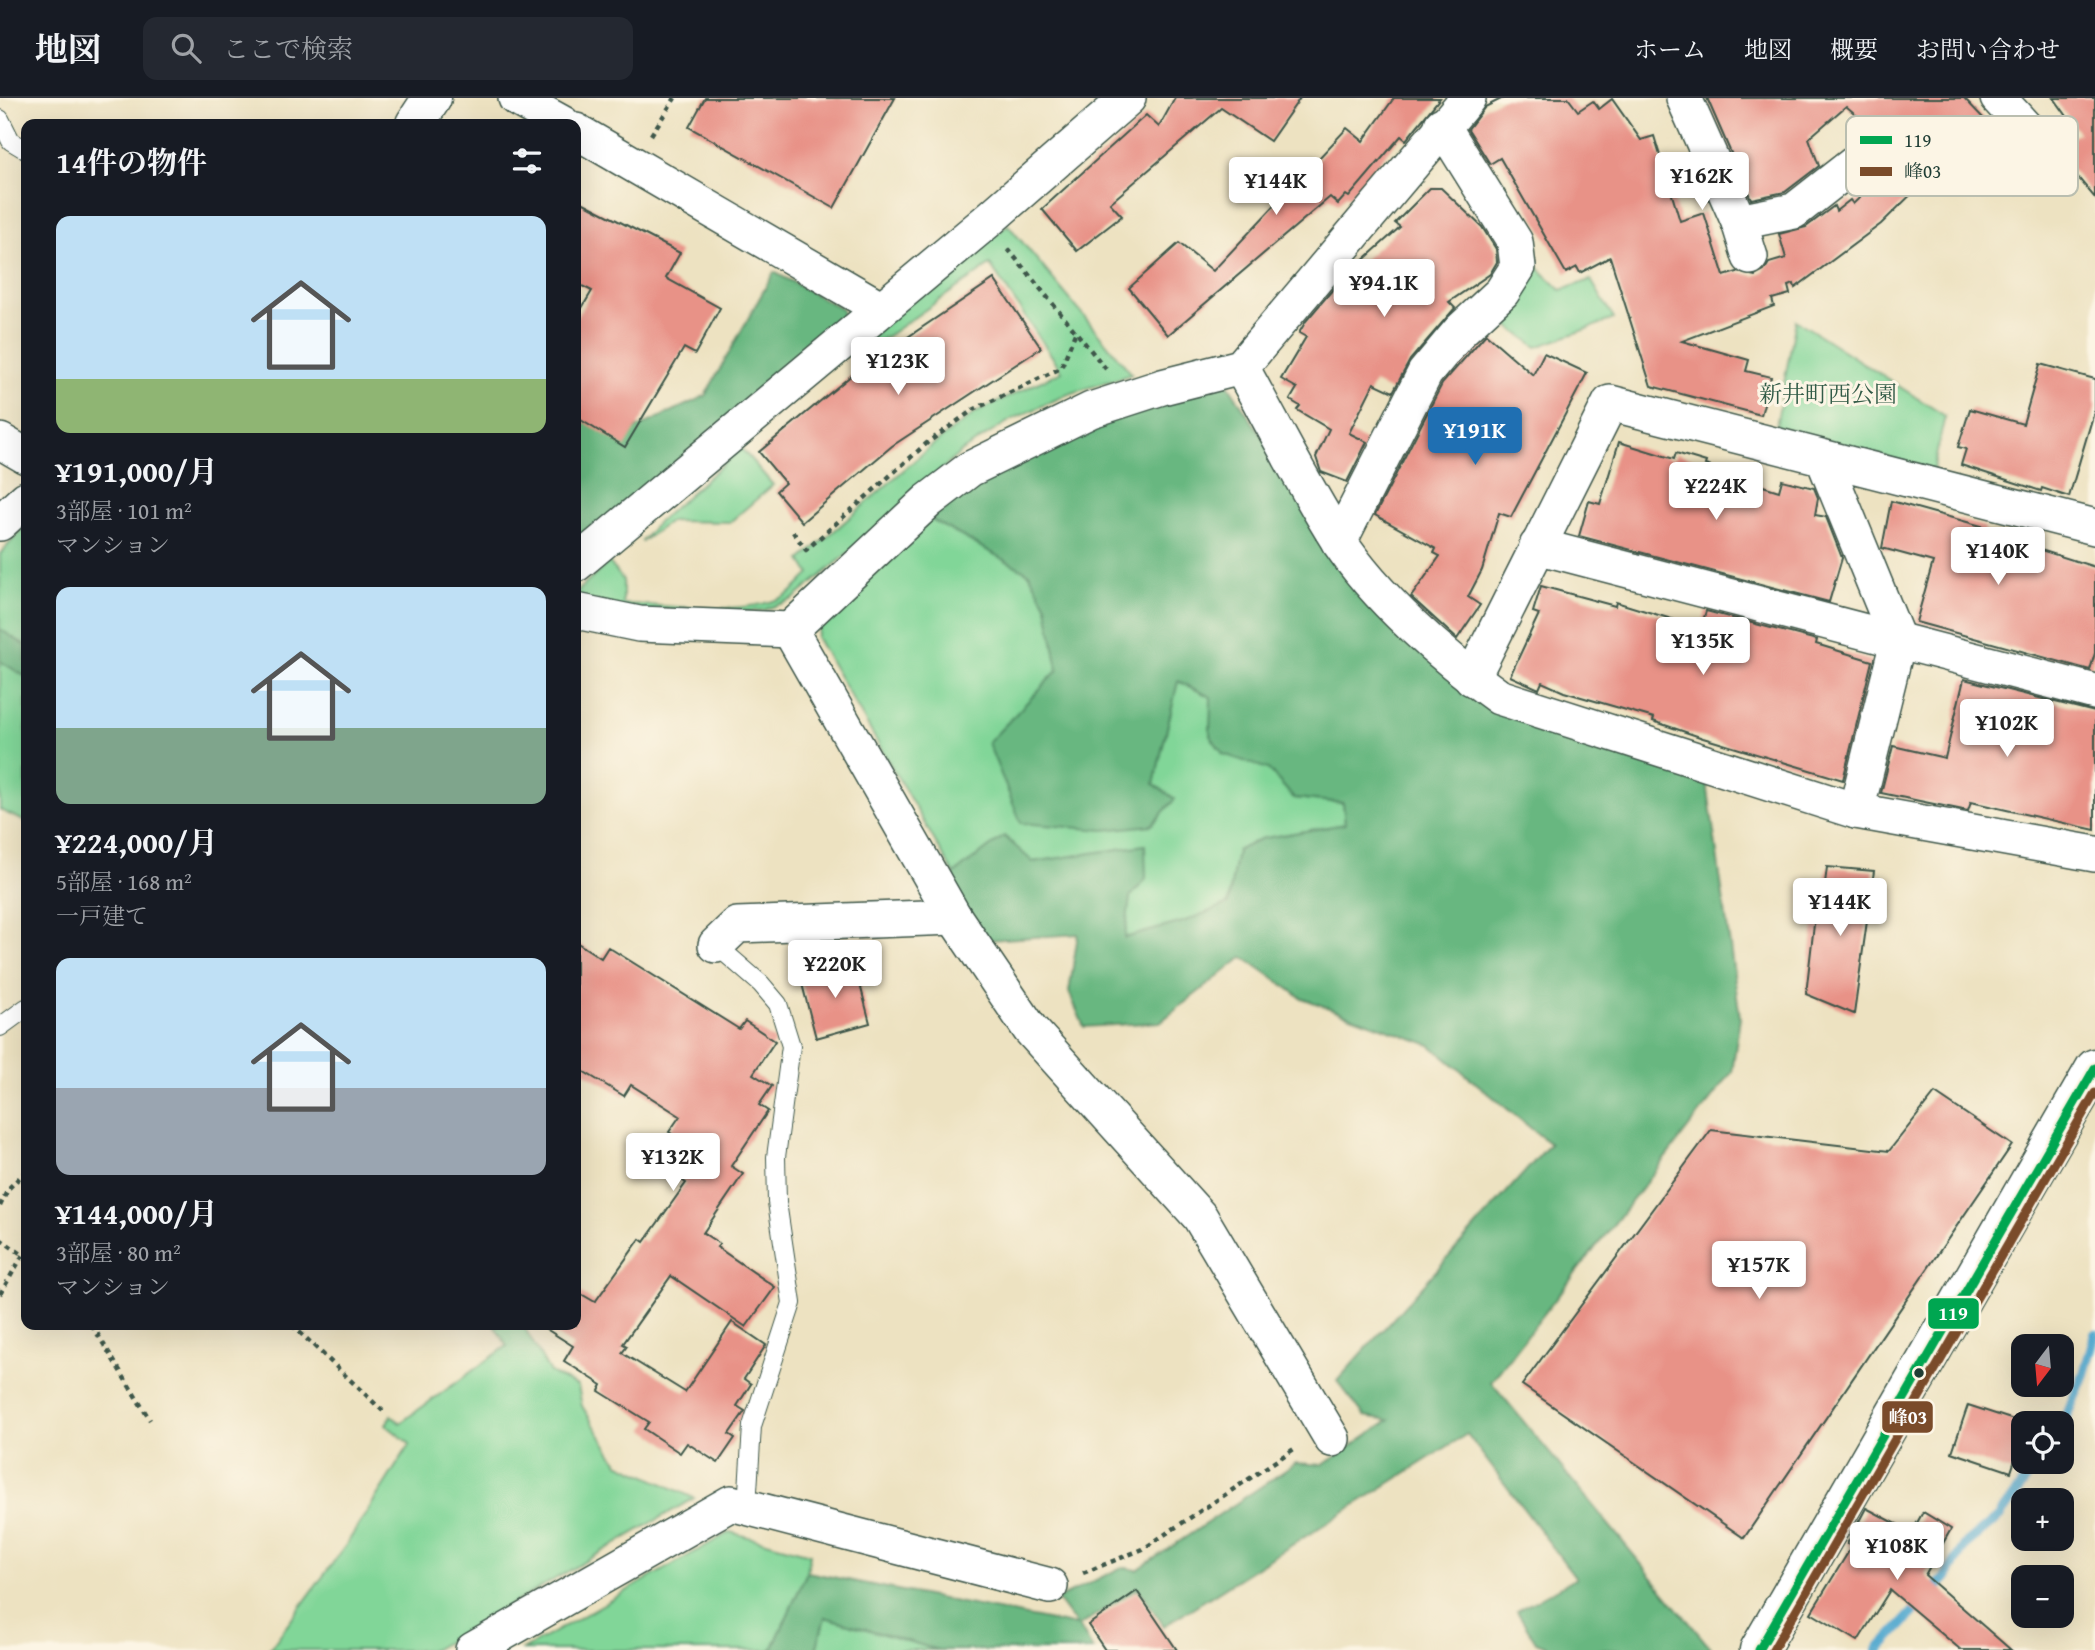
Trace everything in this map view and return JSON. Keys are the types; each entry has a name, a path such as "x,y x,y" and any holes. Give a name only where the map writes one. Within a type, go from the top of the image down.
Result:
{"street":[{"path":"418,119 432,98"},
{"path":"516,98 554,119"},
{"path":"581,561 986,222 1128,98"},
{"path":"581,612 639,624 790,630 908,519 970,469 1091,410 1162,387 1241,367 1442,125 1468,98"},
{"path":"1684,98 1739,222 1751,257"},
{"path":"1998,98 2014,116"},
{"path":"1339,542 1425,373 1461,331 1502,292 1518,267 1515,242 1442,125"},
{"path":"581,134 880,308"},
{"path":"1739,222 1794,211 1846,170"},
{"path":"1241,367 1339,542 1396,610 1472,678 1499,697 1856,811 2095,854"},
{"path":"1472,678 1610,403 1824,460 2095,527"},
{"path":"0,440 21,453"},
{"path":"1824,460 1898,642 1856,811"},
{"path":"0,523 21,504"},
{"path":"1537,546 2095,692"},
{"path":"790,630 954,917 1030,1029 1200,1217 1332,1439"},
{"path":"716,946 737,925 954,917"},
{"path":"1759,1650 2095,1068"},
{"path":"473,1650 731,1503 1050,1586"}],"lane":[{"path":"0,119 12,146"},
{"path":"716,946 761,984 778,1004 791,1046 776,1157 777,1202 792,1303 752,1426 747,1507"},
{"path":"0,1027 21,1012"}],"path":[{"path":"635,164 675,98"},
{"path":"986,222 1099,359"},
{"path":"793,532 806,550 926,443 973,410 1061,368 1076,331"},
{"path":"0,1206 8,1189 21,1176"},
{"path":"0,1239 21,1253"},
{"path":"0,1294 21,1262"},
{"path":"95,1330 150,1420"},
{"path":"297,1330 384,1412"},
{"path":"1050,1586 1143,1549 1298,1446 1332,1439"}],"green space":[{"path":"1008,225 1132,374 1066,395 1011,420 962,451 869,536 793,599 764,610 718,614 638,612 581,601 581,588 609,562 623,580 623,604 733,608 774,601 790,593 810,574 801,560 930,447 975,413 1062,371 990,265 867,350 861,338"},
{"path":"1536,266 1561,290 1591,280 1614,319 1537,347 1495,317 1518,298"},
{"path":"774,272 842,309 844,323 581,545 581,430 585,422 635,429 705,396"},
{"name":"新井町西公園","path":"1796,320 1945,416 1933,470 1776,426"},
{"path":"1227,383 1319,523 1491,701 1576,743 1707,783 1740,1017 1732,1072 1491,1382 1712,1650 1556,1650 1536,1642 1517,1611 1576,1578 1467,1434 1164,1626 1138,1588 1079,1626 1093,1650 938,1650 825,1617 816,1650 772,1650 807,1572 1077,1626 1057,1599 1122,1567 1137,1570 1296,1463 1323,1465 1389,1420 1365,1416 1337,1381 1550,1144 1430,1045 1302,998 1243,957 1160,1022 1084,1027 1069,992 1078,934 989,940 952,894 954,874 1004,836 1033,862 1145,845 1146,879 1130,897 1125,938 1183,922 1228,904 1237,851 1260,839 1345,824 1343,803 1294,798 1268,769 1223,754 1210,735 1211,697 1178,681 1154,784 1175,799 1152,825 1104,830 1021,823 988,743 1058,670 1047,606 1029,573 930,519 991,472 1049,438"},
{"path":"741,448 773,485 730,522 671,521 641,542 658,522"},
{"path":"930,519 1029,573 1047,606 1058,670 988,743 1154,784 1178,681 1212,697 1210,735 1223,753 1268,769 1294,798 1343,803 1345,824 1260,839 1237,851 1228,904 1183,922 1124,938 1130,897 1146,879 1144,846 1032,862 1004,836 954,874 816,637 823,617"},
{"path":"21,531 21,643 0,629 0,554"},
{"path":"0,629 21,643 21,674 0,661"},
{"path":"0,661 21,674 21,820 0,810"},
{"path":"497,1330 526,1330 550,1373 578,1386 582,1406 618,1463 694,1498 433,1650 269,1650 346,1545 410,1444 386,1425 391,1415 400,1423 507,1346"},
{"path":"730,1532 810,1554 807,1572 772,1650 523,1650"},
{"path":"825,1617 938,1650 816,1650"}],"building":[{"path":"705,98 895,98 834,208 689,127"},
{"path":"1175,98 1300,98 1270,141 1221,108 1110,203 1122,216 1077,251 1042,209 1146,115 1159,127"},
{"path":"1394,98 1440,98 1406,140 1401,136 1349,197 1346,195 1338,204 1330,197 1168,335 1129,288 1179,243 1213,271 1347,128 1363,141"},
{"path":"1503,98 1568,98 1578,111 1593,101 1599,109 1612,99 1641,140 1654,136 1680,221 1704,213 1724,276 1737,272 1755,276 1764,271 1769,263 1786,258 1779,234 1806,227 1834,206 1836,211 1850,200 1853,204 1861,196 1910,196 1881,224 1795,288 1794,284 1788,286 1790,294 1772,299 1774,306 1682,341 1749,360 1746,371 1771,377 1761,415 1651,386 1610,257 1580,273 1577,267 1566,273 1500,158 1490,164 1468,129 1485,107"},
{"path":"1707,98 1964,98 1981,116 1858,116 1846,106 1809,138 1819,166 1785,192 1751,199"},
{"path":"2054,98 2095,98 2095,198 2078,178 2078,116 2067,116"},
{"path":"1430,188 1441,188 1482,227 1496,249 1497,262 1490,274 1449,302 1455,308 1410,360 1393,392 1374,383 1349,433 1367,442 1347,482 1321,472 1316,457 1329,429 1297,410 1300,406 1290,400 1297,388 1281,379 1306,337 1299,333 1306,321 1339,282 1400,227 1395,223"},
{"path":"581,202 680,253 666,278 720,308 695,354 684,348 625,447 581,420 581,310 592,291 581,286"},
{"path":"994,279 1041,348 892,446 802,522 776,491 785,483 759,452 853,374"},
{"path":"1486,334 1533,375 1544,353 1587,373 1511,517 1499,513 1482,570 1468,597 1480,605 1457,639 1411,597 1440,556 1434,553 1436,549 1375,515 1442,384"},
{"path":"2040,364 2095,379 2095,409 2069,497 2042,488 2041,491 1961,465 1966,449 1958,447 1970,409 2023,424"},
{"path":"1619,442 1674,459 1676,453 1706,462 1705,465 1722,470 1721,473 1779,491 1782,480 1814,488 1818,498 1815,515 1826,517 1842,558 1829,602 1579,536 1589,501 1600,504"},
{"path":"1891,501 1985,527 1983,532 2095,567 2095,653 2090,670 1916,622 1933,562 1882,548"},
{"path":"1541,586 1615,606 1616,602 1701,628 1706,611 1817,640 1816,644 1872,661 1843,780 1703,738 1653,721 1654,718 1564,692 1542,682 1539,689 1510,676 1539,614 1533,612"},
{"path":"1964,679 2095,712 2095,830 1971,802 1968,811 1881,793 1893,746 1945,758"},
{"path":"1827,867 1874,871 1854,1014 1806,994 1816,907 1822,908"},
{"path":"581,945 601,958 608,947 739,1029 745,1021 775,1041 753,1074 772,1086 759,1105 768,1111 731,1166 743,1174 703,1233 720,1244 717,1247 775,1287 746,1327 671,1276 623,1344 627,1346 622,1353 685,1392 732,1322 766,1345 744,1379 751,1384 737,1406 745,1411 729,1434 735,1438 718,1463 687,1443 680,1453 644,1429 649,1422 599,1391 602,1385 564,1361 573,1346 548,1330 581,1330 581,1294 595,1302 640,1239 644,1242 686,1183 668,1171 686,1144 669,1132 680,1116 631,1085 624,1096 581,1070"},
{"path":"854,961 870,1023 816,1038 800,976"},
{"path":"1935,1093 2012,1145 1744,1538 1522,1385 1711,1130 1889,1151"},
{"path":"1968,1405 2011,1419 2011,1472 1952,1452"},
{"path":"1866,1508 1912,1532 1923,1512 1951,1529 1925,1575 2011,1650 1961,1650 1890,1590 1858,1641 1811,1613 1852,1546 1847,1544"},
{"path":"1137,1591 1177,1650 1105,1650 1088,1625"}],"waterway":[{"path":"2069,1411 2084,1374 2095,1334"},
{"path":"1878,1650 1946,1577 1965,1545 1999,1517 2030,1474"}],"transit line":[{"name":"119","path":"1759,1650 2095,1068"},
{"name":"峰03","path":"1773,1650 2095,1093"}]}
